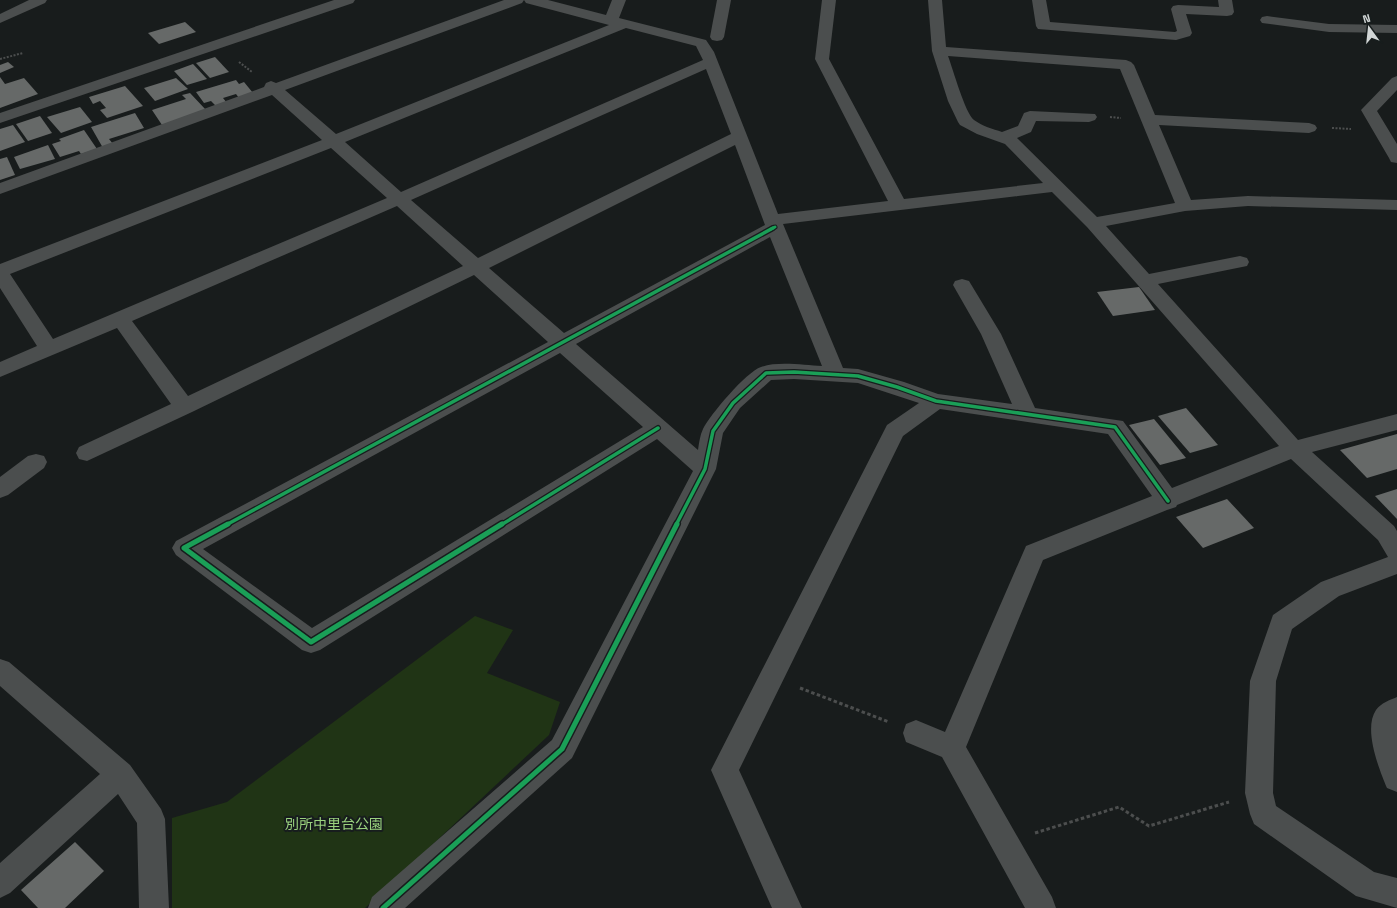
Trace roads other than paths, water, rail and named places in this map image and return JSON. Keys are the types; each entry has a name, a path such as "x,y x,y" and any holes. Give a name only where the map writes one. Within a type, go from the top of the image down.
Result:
{"street":[{"path":"0,19 40,0"},
{"path":"0,118 222,49 348,0"},
{"path":"0,189 272,88 517,0"},
{"path":"531,0 701,43 712,49"},
{"path":"618,23 619,0"},
{"path":"724,0 712,49 740,136 835,374"},
{"path":"829,0 822,59 898,204"},
{"path":"935,0 939,51 956,101 966,122 1011,141 1057,186 1145,280 1294,449 1386,533 1397,551"},
{"path":"1039,0 1043,26 1176,36 1186,33 1178,9 1227,12 1225,0"},
{"path":"1267,20 1281,20 1321,27 1397,29"},
{"path":"49,349 0,272 334,141 618,23"},
{"path":"0,370 399,199 712,49"},
{"path":"939,51 1126,65 1185,206"},
{"path":"1397,81 1369,110 1397,158"},
{"path":"272,88 705,469"},
{"path":"1003,138 1025,129 1030,116 1090,117"},
{"path":"1149,120 1310,128"},
{"path":"1380,130 1397,131"},
{"path":"87,453 476,267 740,136"},
{"path":"658,428 311,642 184,548 562,343 774,224 898,204 1057,186"},
{"path":"1093,223 1185,206 1248,201 1397,206"},
{"path":"1145,280 1240,262"},
{"path":"962,285 991,334 1027,414"},
{"path":"120,318 185,407"},
{"path":"383,908 562,749 705,469 713,431 733,403 766,373 794,372 835,374 864,378 897,387 936,402 1115,426 1168,501"},
{"path":"787,908 725,770 895,431 936,402"},
{"path":"952,748 1034,553 1168,501 1294,449 1397,422"},
{"path":"0,489 36,462"},
{"path":"1397,564 1330,589 1282,623 1263,681 1259,793 1264,814 1367,885 1397,893"},
{"path":"0,670 120,774 151,819 154,908"},
{"path":"1397,709 1386,718 1384,735 1397,779"},
{"path":"916,733 952,748 1041,908"},
{"path":"0,883 120,774"}],"park label":[{"name":"別所中里台公園","path":"334,824"}]}
